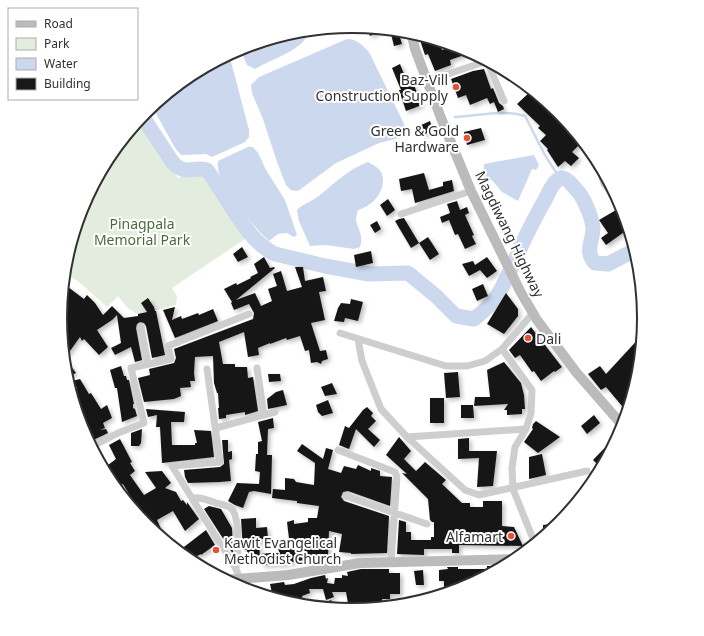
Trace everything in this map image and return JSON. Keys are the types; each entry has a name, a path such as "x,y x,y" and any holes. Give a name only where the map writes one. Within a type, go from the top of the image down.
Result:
{"main road":[{"name":"Magdiwang Highway","path":"413,39 441,118 471,191 513,276 533,313 576,372 618,420"},
{"path":"240,579 288,575 352,564 503,559"}],"street":[{"path":"427,81 480,63"},
{"path":"490,69 504,101"},
{"path":"401,214 471,191"},
{"path":"340,333 446,366 467,366 485,361 502,348 533,313"},
{"path":"96,444 118,433 144,423 131,368 171,359 168,346 249,314"},
{"path":"141,327 148,364"},
{"path":"358,339 362,360 381,409 407,437 465,490 479,496 587,471"},
{"path":"502,348 532,390 531,413 526,429 515,447 512,468 513,489 533,538"},
{"path":"257,368 264,415"},
{"path":"207,370 220,462 172,466 236,569 240,579"},
{"path":"216,428 275,412"},
{"path":"407,437 526,429"},
{"path":"338,450 395,472 397,477 391,562"},
{"path":"346,496 427,524"},
{"path":"192,498 210,500 230,507 233,511 236,519 238,555 236,569"}],"green space":[{"name":"Pinagpala Memorial Park","path":"143,125 178,178 195,172 204,172 248,237 172,288 177,296 176,305 139,315 128,308 118,296 107,307 78,281 70,276 72,262 82,226 96,192 115,160"}],"water":[{"path":"307,36 302,43 295,48 255,69 247,65 243,55 260,48"},
{"path":"347,39 357,41 369,52 405,126 405,134 399,138 379,143 336,163 298,191 291,190 286,185 277,162 263,119 252,93 251,85 259,77"},
{"path":"231,60 249,130 249,137 245,142 212,157 206,154 181,155 175,148 155,112 194,81"},
{"path":"248,147 253,147 258,153 266,170 285,200 297,235 294,237 287,233 278,234 269,241 236,204 222,181 218,170 218,161"},
{"path":"534,155 539,165 536,170 532,169 518,201 502,192 492,180 487,183 483,179 484,164"},
{"path":"368,162 380,170 383,180 377,197 368,205 358,210 356,220 361,236 360,247 354,249 326,245 310,246 299,221 297,210 317,197 349,172"}],"building":[{"path":"391,35 400,37 402,44 394,46"},
{"path":"420,41 441,47 442,50 445,49 462,56 450,60 451,65 435,71 428,54 425,55"},
{"path":"400,64 404,74 402,75 407,87 414,85 422,105 406,111 399,90 401,90 392,68"},
{"path":"484,69 491,89 493,88 499,103 504,109 498,112 494,102 490,104 487,98 470,105 466,95 458,98 451,79 473,71"},
{"path":"528,94 554,116 578,146 572,152 579,158 571,166 565,161 558,167 547,150 548,149 540,141 546,135 538,128 540,126 517,104"},
{"path":"430,121 433,130 423,135 419,126"},
{"path":"481,128 485,140 467,145 464,132"},
{"path":"424,173 429,190 443,186 443,182 452,180 454,191 415,203 412,189 401,191 399,179"},
{"path":"388,199 395,210 387,216 380,205"},
{"path":"457,201 460,210 467,207 469,213 465,215 474,235 472,236 476,244 465,249 458,234 455,235 449,220 442,223 440,217 450,213 447,204"},
{"path":"616,210 624,232 606,245 601,238 608,233 599,220"},
{"path":"404,218 419,243 411,248 395,221"},
{"path":"377,221 381,229 375,233 370,225"},
{"path":"428,237 439,254 430,260 419,243"},
{"path":"242,247 248,257 238,262 233,254"},
{"path":"371,251 373,263 356,267 354,255"},
{"path":"264,257 270,268 275,268 236,300 255,293 261,306 272,301 268,289 277,286 273,274 281,271 287,291 302,287 295,267 303,267 305,281 323,277 326,291 319,292 325,320 311,323 320,351 326,350 328,359 322,361 321,364 317,362 311,363 309,350 305,351 300,336 287,340 286,338 270,343 258,348 259,355 248,357 244,332 219,342 223,364 235,364 235,367 247,367 248,378 253,377 258,411 245,415 245,412 226,415 226,418 219,419 218,393 214,383 213,356 195,357 195,381 190,381 191,387 180,388 181,396 174,399 144,402 138,378 150,375 149,369 174,363 176,358 174,349 253,319 254,313 249,304 234,310 231,303 232,302 224,289 236,283 237,285 258,273 254,264"},
{"path":"487,257 497,271 487,278 480,270 469,276 462,264 473,261 475,265"},
{"path":"483,284 488,296 477,301 472,289"},
{"path":"69,287 84,299 87,295 95,303 103,315 112,306 124,318 138,316 138,314 147,312 141,303 148,298 156,311 165,355 152,358 146,326 144,323 140,322 137,324 136,328 142,360 135,362 131,347 115,355 111,348 121,343 117,315 97,330 108,347 99,355 84,339 82,341 80,337 69,353 67,318"},
{"path":"506,293 518,309 518,316 504,334 487,324"},
{"path":"351,299 363,302 358,321 345,318 344,322 334,321 341,303 350,304"},
{"path":"175,307 172,320 181,316 182,319 198,313 199,315 213,309 218,321 175,338 163,310"},
{"path":"531,327 562,367 541,381 534,371 532,372 520,355 515,358 509,350"},
{"path":"636,342 632,374 623,407 606,387 601,390 588,374 600,366 606,374"},
{"path":"504,362 521,383 525,409 522,409 522,414 507,415 507,410 504,410 508,404 474,406 475,397 490,397 487,370"},
{"path":"71,366 76,373 72,375"},
{"path":"121,366 124,376 126,376 127,380 129,380 134,404 133,408 135,409 137,416 122,422 117,388 115,388 110,370"},
{"path":"458,372 460,397 446,398 444,373"},
{"path":"268,374 280,374 281,381 269,382"},
{"path":"80,379 89,394 91,393 101,409 107,405 112,418 103,423 105,428 100,430 106,429 108,433 94,440 82,410 74,381"},
{"path":"332,383 337,394 325,396 321,387"},
{"path":"283,390 287,405 268,409 267,399 276,392"},
{"path":"430,398 444,398 444,423 430,423"},
{"path":"328,400 333,413 322,416 318,412 316,405"},
{"path":"461,405 473,405 474,418 461,418"},
{"path":"367,407 373,413 371,416 376,421 368,429 380,440 374,447 356,429 349,449 339,445 345,426 349,428"},
{"path":"146,409 185,412 184,422 171,422 172,445 195,445 195,443 197,443 194,430 211,431 214,457 162,463 160,427 156,427 157,415 148,417"},
{"path":"594,415 600,423 587,434 581,426"},
{"path":"273,418 274,428 268,429 267,455 272,455 271,494 254,491 249,492 243,508 235,505 228,501 237,483 259,484 260,472 255,471 256,454 258,454 258,442 262,441 258,422"},
{"path":"536,421 560,437 538,453 524,442 533,429 533,424"},
{"path":"142,429 141,443 139,446 131,446 131,433"},
{"path":"399,437 411,451 404,459 416,471 425,462 446,480 442,484 462,503 470,503 470,507 483,507 483,501 502,501 502,526 514,527 523,546 459,545 459,553 452,553 452,549 424,549 424,555 397,554 399,520 406,522 406,532 411,532 411,540 431,540 431,537 434,537 434,522 430,520 428,499 402,473 407,474 386,455"},
{"path":"469,438 469,451 497,451 493,486 477,487 479,458 458,459 458,439"},
{"path":"120,439 135,471 130,475 144,495 156,488 145,472 162,471 171,483 165,488 176,492 181,501 183,500 187,505 187,502 199,519 185,531 173,511 157,520 161,530 150,520 138,506 108,465 116,459 109,445"},
{"path":"222,440 228,440 228,452 232,451 232,459 229,460 231,481 188,483 184,470 220,467 224,464"},
{"path":"302,444 323,459 326,448 333,450 328,469 341,473 344,466 356,469 358,465 371,471 371,468 380,471 380,476 392,477 390,506 348,491 343,492 341,497 344,501 389,516 387,553 351,554 339,552 342,534 329,531 328,557 325,557 325,561 293,562 281,565 262,565 261,554 279,552 278,548 290,547 287,522 294,520 294,524 308,522 308,518 317,518 319,506 297,503 297,501 272,498 273,489 285,490 285,478 294,479 296,482 314,485 315,463 297,451"},
{"path":"608,445 597,464 593,460"},
{"path":"542,454 546,475 529,479 529,457"},
{"path":"209,506 221,509 232,528 233,554 204,509"},
{"path":"256,518 256,528 267,527 268,539 259,539 260,559 248,560 247,550 243,550 241,519"},
{"path":"549,524 543,529 543,525"},
{"path":"206,530 215,545 201,555 196,556 184,547"},
{"path":"447,567 458,567 458,569 487,569 444,588 444,581 439,581 439,570 448,569"},
{"path":"361,569 389,569 389,573 400,573 400,594 390,594 390,599 382,599 382,601 348,603 346,592 332,592 334,597 326,600 323,589 309,589 310,593 302,596 303,599 272,591 270,584 284,582 285,585 294,584 325,575 326,579 328,578 327,583 334,584 335,578 342,578 342,575 348,576 347,572"},
{"path":"423,570 424,585 416,585 414,571"}],"waterway":[{"path":"455,117 499,113 525,116 546,156 561,178"},
{"path":"145,121 173,163 178,167 186,170 207,170 246,229 265,248 275,254 325,266 369,274 408,273 436,296 456,316 474,319 487,308 498,295 505,283 525,237 549,191 559,179 562,178 569,182 580,194 586,206 593,228 590,254 595,263 608,264 629,253"}],"place":[{"name":"Baz-Vill Construction Supply","path":"456,87"},
{"name":"Green & Gold Hardware","path":"467,138"},
{"name":"Dali","path":"528,338"},
{"name":"Alfamart","path":"511,536"},
{"name":"Kawit Evangelical Methodist Church","path":"216,550"}]}
